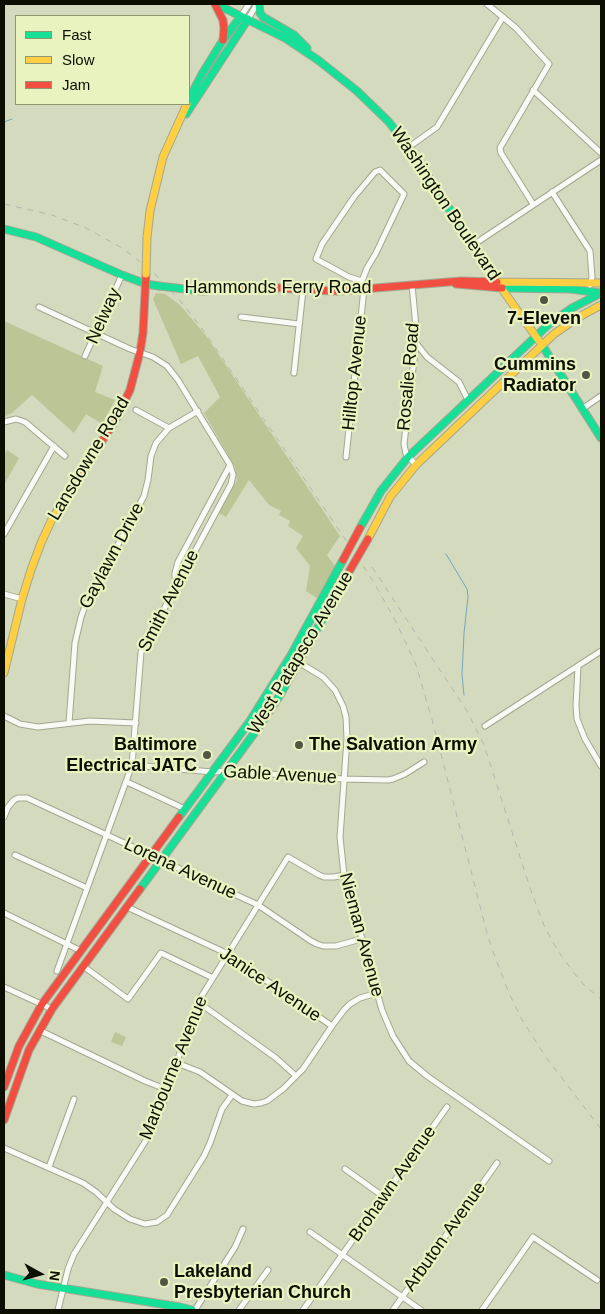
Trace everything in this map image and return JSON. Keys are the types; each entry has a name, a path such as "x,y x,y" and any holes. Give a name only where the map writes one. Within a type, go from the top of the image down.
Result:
{"main road":[{"name":"Washington Boulevard","path":"215,4 285,38 318,60 357,91 400,134 497,282 542,345 601,438"},
{"path":"215,4 223,20 223,40"},
{"path":"258,4 263,17 294,34 318,60"},
{"path":"190,97 223,40 245,18"},
{"name":"Lansdowne Road","path":"178,124 194,103 245,18"},
{"name":"Lansdowne Road","path":"4,673 31,570 52,520 105,437 124,404 132,382 143,332 150,211 163,157 187,105"},
{"name":"Hammonds Ferry Road","path":"4,229 52,243 146,284 202,291 269,287 339,291 467,280 589,286"},
{"name":"Hammonds Ferry Road","path":"443,283 502,288 570,289 589,286"},
{"path":"589,286 601,283"},
{"path":"589,286 601,294"},
{"name":"West Patapsco Avenue","path":"4,1087 19,1046 42,1004 250,721 290,657 360,528 394,473 408,457 558,316 584,301 601,294"},
{"name":"West Patapsco Avenue","path":"4,1120 27,1056 52,1009 258,728 280,695 390,498 416,465 542,345 564,326 601,305"},
{"path":"4,1275 64,1288 194,1310"}],"street":[{"path":"245,18 249,4"},
{"path":"245,18 258,4"},
{"path":"487,4 516,28 549,64 501,146 500,151 534,204"},
{"path":"409,147 437,126 503,17"},
{"path":"533,90 601,153"},
{"path":"473,245 601,160"},
{"path":"362,281 349,277 316,259 322,244 354,197 375,172 380,170 404,194 367,268 362,281 364,289"},
{"path":"552,192 590,251 592,278 589,286"},
{"name":"Nelway","path":"85,356 122,275"},
{"name":"Rosalie Road","path":"412,285 416,343 404,450 416,465"},
{"name":"Hilltop Avenue","path":"346,457 364,289"},
{"path":"294,373 303,290"},
{"path":"39,308 160,361 172,372 230,465 178,562 175,573 175,577 178,580"},
{"path":"241,317 299,324"},
{"path":"416,343 427,357 459,382 468,400"},
{"path":"582,408 601,396"},
{"path":"136,410 169,428"},
{"name":"Gaylawn Drive","path":"69,723 75,642 81,617 90,594 140,505 146,487 153,449 169,428 198,411"},
{"path":"4,422 16,419 25,422 65,456"},
{"path":"4,534 54,446"},
{"name":"Smith Avenue","path":"57,972 132,765 140,652 231,484 233,475 230,465"},
{"path":"4,594 22,599"},
{"path":"485,726 601,651"},
{"name":"Nieman Avenue","path":"290,657 318,672 327,680 344,706 347,729 340,837 344,875 382,1010 390,1030 409,1061 427,1076 549,1161"},
{"path":"578,666 577,719 585,740 599,757 601,766"},
{"path":"4,716 20,724 32,727 95,721 136,723"},
{"name":"Gable Avenue","path":"132,765 213,772 226,771 344,779 393,779 424,762"},
{"path":"126,782 185,809"},
{"name":"Lorena Avenue","path":"4,817 8,807 14,800 27,798 258,905 317,944 336,946 361,939"},
{"path":"15,854 87,888"},
{"name":"Marbourne Avenue","path":"58,1310 71,1260 148,1137 161,1109 198,1002 288,857 324,877 344,875"},
{"name":"Janice Avenue","path":"126,907 228,954 332,1026"},
{"path":"4,913 81,951"},
{"path":"83,966 128,999 161,953 213,978"},
{"path":"4,987 52,1009"},
{"path":"177,1063 200,1072 242,1101 254,1104 261,1103 272,1098 283,1089 309,1062 332,1026 350,1004 360,998 377,993"},
{"path":"198,1002 276,1058 296,1076"},
{"path":"40,1029 145,1081 168,1090"},
{"path":"4,1148 82,1183 96,1192 122,1215 137,1222 150,1224 162,1220 167,1215 207,1150 222,1109 232,1095"},
{"path":"49,1167 74,1099"},
{"name":"Brohawn Avenue","path":"304,1310 447,1107"},
{"name":"Arbuton Avenue","path":"393,1310 497,1163"},
{"path":"345,1169 384,1197"},
{"path":"194,1310 235,1247 243,1229"},
{"path":"310,1232 421,1310"},
{"path":"482,1310 533,1237 597,1280"},
{"path":"239,1310 268,1270"}],"green space":[{"path":"156,293 165,294 180,305 207,337 340,536 327,555 335,566 317,598 306,591 310,566 296,548 303,536 288,526 290,521 279,515 281,511 269,505 249,480 226,517 219,513 237,480 235,467 204,413 220,397 198,356 181,364 153,299"},
{"path":"4,321 103,366 95,392 115,400 102,424 86,414 74,433 32,395 12,413 4,417"},
{"path":"7,450 19,458 4,485 4,454"},
{"path":"115,1032 126,1037 122,1046 111,1042"}],"waterway":[{"path":"4,122 12,119"},
{"path":"446,554 467,589 462,675 464,695"}],"railway":[{"path":"4,204 52,215 86,228 122,248 151,270 182,303 206,334 371,578 393,616 416,665 433,723 488,937 509,993 521,1018 545,1056 601,1129"},
{"path":"372,567 467,711 483,743 531,891 545,928 558,951 574,973 584,985 601,999"}],"traffic: fast":[{"path":"216,4 285,38 318,60 357,91 388,121 409,147 480,256"},
{"path":"259,4 260,13 263,17 294,35 307,48"},
{"path":"190,97 223,40 241,16"},
{"path":"186,114 248,19"},
{"path":"4,229 36,237 122,275 146,284 159,286"},
{"path":"159,286 202,291"},
{"path":"502,288 570,289 601,293"},
{"path":"360,528 381,491 408,457 548,325 572,308 601,293"},
{"path":"542,345 601,438"},
{"path":"179,817 250,721 290,657 343,560"},
{"path":"140,889 280,695 350,570"},
{"path":"4,1275 37,1284 192,1310"}],"traffic: slow":[{"path":"147,237 150,211 163,157 187,105"},
{"path":"146,274 147,237"},
{"path":"480,256 542,345"},
{"path":"497,282 601,283"},
{"path":"368,539 390,497 416,465 554,334 577,318 601,305"},
{"path":"4,673 31,570 52,519 69,492"}],"traffic: jam":[{"path":"215,4 223,20 223,40"},
{"path":"69,492 115,421 130,390 143,333 146,274"},
{"path":"202,291 269,287 339,291 461,281 497,282"},
{"path":"456,284 502,288"},
{"path":"343,560 360,528"},
{"path":"350,570 368,539"},
{"path":"4,1087 19,1046 42,1004 179,817"},
{"path":"4,1120 29,1050 52,1009 140,889"}],"place":[{"name":"7-Eleven","path":"544,300"},
{"name":"Cummins Radiator","path":"586,375"},
{"name":"The Salvation Army","path":"299,745"},
{"name":"Baltimore Electrical JATC","path":"207,755"},
{"name":"Lakeland Presbyterian Church","path":"164,1282"}]}
